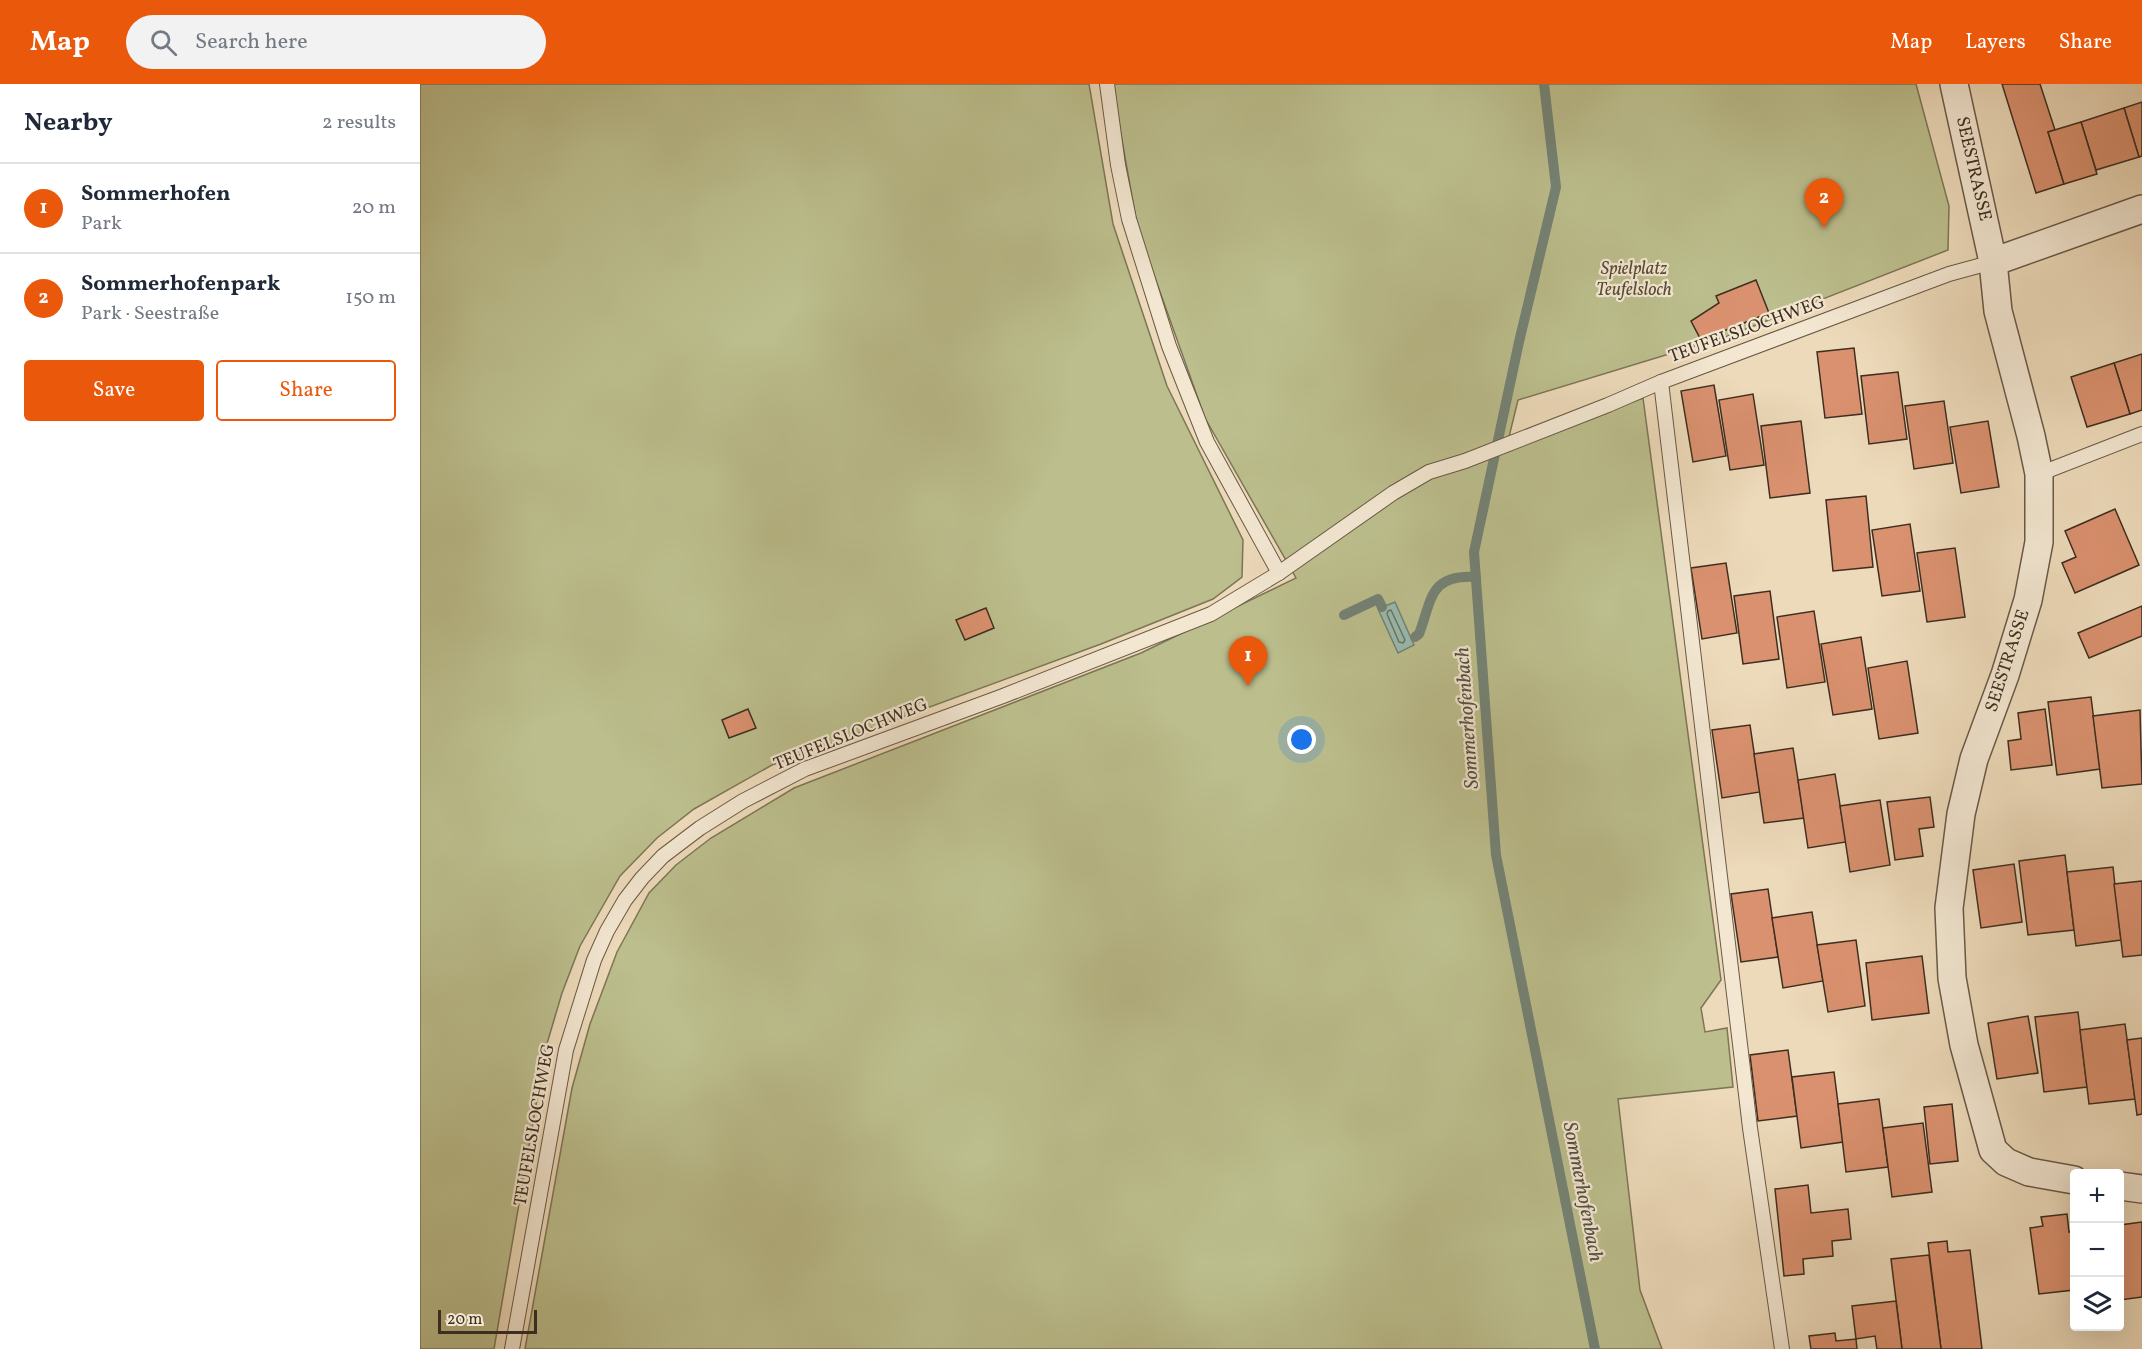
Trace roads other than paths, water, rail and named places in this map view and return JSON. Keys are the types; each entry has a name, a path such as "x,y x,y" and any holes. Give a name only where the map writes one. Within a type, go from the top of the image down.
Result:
{"street":[{"name":"SEESTRASSE","path":"1954,84 1993,262 1998,311 2039,474 2039,542 2028,600 2005,675 1974,759 1961,813 1949,908 1952,968 1964,1045 1993,1149 2006,1162 2029,1172 2070,1179"},
{"path":"1993,262 2142,209"},
{"path":"2124,1187 2142,1189"}],"lane":[{"path":"1107,84 1118,165 1129,219 1168,346 1207,442 1279,573"},
{"name":"TEUFELSLOCHWEG","path":"512,1349 566,1050 594,960 625,900 642,878 663,856 700,828 744,801 805,769 1003,696 1211,614 1279,573 1393,493 1429,472 1479,455 1661,382 1949,274 1993,262"},
{"path":"1661,382 1750,1128 1782,1349"},
{"path":"2039,474 2142,434"}],"water":[{"path":"1395,602 1414,645 1398,653 1378,609"}],"waterway":[{"name":"Sommerhofenbach","path":"1544,84 1556,187 1519,342 1474,552 1496,855 1595,1349"},
{"path":"1415,637 1419,634 1430,600 1441,585 1461,577 1476,577"},
{"path":"1344,615 1378,599 1382,607"}],"place":[{"name":"Sommerhofenpark","path":"1824,228"},
{"name":"Sommerhofen","path":"1248,686"}],"park label":[{"name":"Spielplatz Teufelsloch","path":"1634,279"}]}
